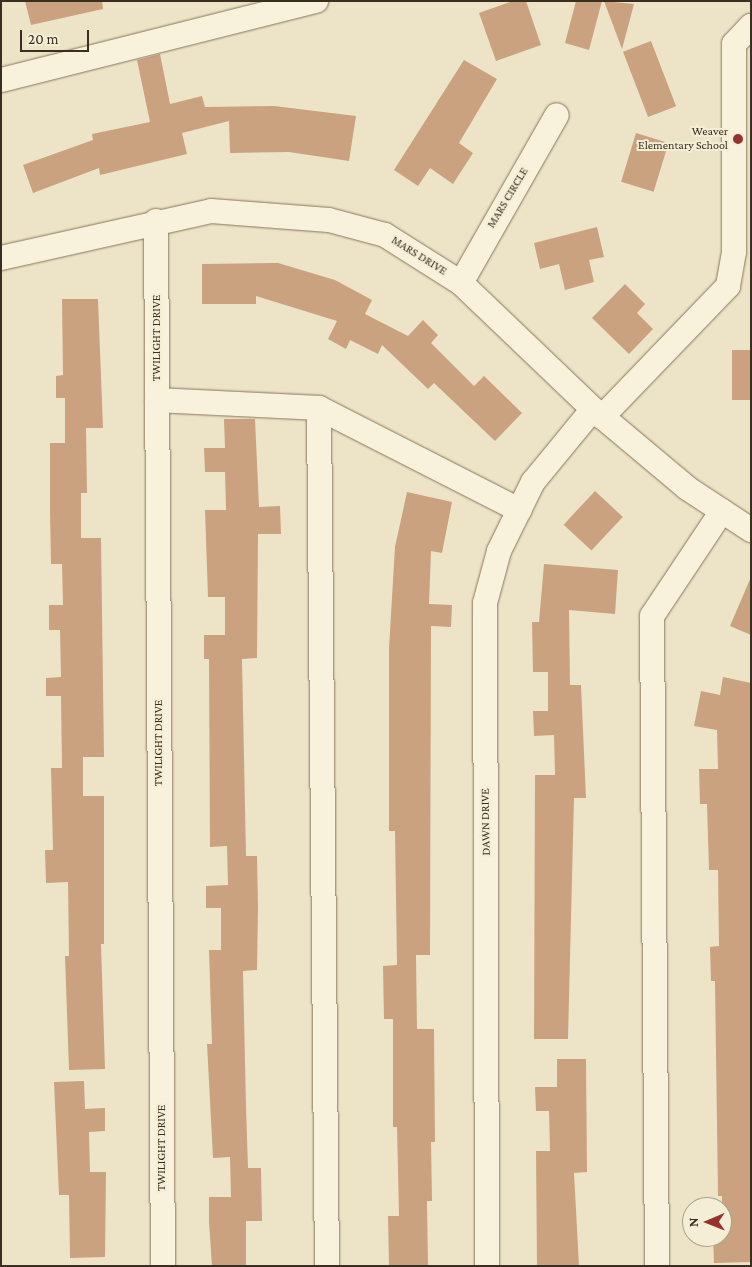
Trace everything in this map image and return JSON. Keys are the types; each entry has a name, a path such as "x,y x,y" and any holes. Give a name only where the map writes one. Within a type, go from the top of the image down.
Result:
{"street":[{"path":"1,80 316,1"},
{"name":"DAWN DRIVE","path":"487,1266 485,603 499,552 532,482 598,413 728,286 734,252 734,44 751,26"},
{"name":"MARS CIRCLE","path":"461,283 558,115"},
{"name":"MARS DRIVE","path":"1,258 156,221 211,211 329,220 385,235 461,283 598,413 687,488 751,530"},
{"name":"TWILIGHT DRIVE","path":"156,221 162,1266"},
{"path":"157,400 319,408 519,510"},
{"path":"319,408 327,1266"},
{"path":"657,1266 652,616 722,511"}],"building":[{"path":"25,1 102,1 103,9 31,25"},
{"path":"513,1 526,1 541,45 496,61 479,13"},
{"path":"576,1 602,1 589,50 565,43"},
{"path":"604,1 634,4 622,49"},
{"path":"651,41 676,106 648,117 623,52"},
{"path":"160,54 170,104 202,96 205,107 274,106 356,116 349,161 289,152 230,153 229,121 182,133 187,154 100,175 99,168 33,193 23,165 93,140 92,134 150,122 137,60"},
{"path":"464,60 497,79 459,143 473,153 453,184 430,168 418,186 394,170"},
{"path":"636,133 669,143 654,192 621,182"},
{"path":"597,227 604,257 589,260 594,282 565,290 559,264 540,269 534,243"},
{"path":"278,263 335,280 372,300 365,314 408,336 423,320 438,335 431,343 474,386 484,376 522,413 495,441 434,383 428,389 382,345 378,354 350,340 346,349 328,339 337,321 256,296 256,304 202,304 202,264"},
{"path":"625,284 645,304 637,313 653,329 629,354 592,318"},
{"path":"62,299 98,299 103,428 86,428 87,493 81,493 81,538 101,538 104,757 83,757 83,796 104,796 104,944 101,944 105,1069 69,1070 65,956 69,956 68,882 46,883 45,850 53,850 51,768 62,768 61,696 46,696 46,678 61,677 60,630 49,630 49,605 63,605 62,564 51,564 50,511 50,443 65,443 65,398 56,398 56,376 63,375"},
{"path":"732,350 751,350 751,400 732,400"},
{"path":"224,419 255,419 259,507 280,506 281,534 258,534 257,658 242,659 246,856 257,856 258,907 257,970 243,971 248,1168 261,1168 262,1221 246,1221 246,1266 212,1266 209,1222 209,1197 231,1197 230,1157 213,1158 207,1044 212,1044 209,950 221,950 221,908 206,908 206,886 228,885 227,846 210,847 209,659 204,659 204,635 225,635 225,597 208,597 205,510 226,510 225,472 205,472 204,448 225,448"},
{"path":"595,491 623,517 591,551 564,525"},
{"path":"407,492 452,502 442,553 431,551 429,604 452,605 451,627 431,626 430,955 416,955 417,1029 434,1029 435,1142 431,1142 432,1201 427,1201 428,1266 389,1266 388,1216 399,1216 397,1127 393,1127 393,1019 384,1019 383,966 397,965 395,831 389,831 389,648 395,547"},
{"path":"544,564 618,570 615,614 569,610 570,685 581,685 586,798 574,798 568,1039 534,1039 535,775 555,775 554,735 534,736 533,711 548,711 548,672 533,672 532,622 539,622"},
{"path":"751,577 751,635 730,626"},
{"path":"723,677 751,683 751,1262 714,1263 713,1247 732,1247 732,1197 718,1196 715,981 711,981 710,947 719,946 718,870 709,870 707,804 700,804 699,769 718,769 717,730 694,726 701,691 720,695"},
{"path":"557,1059 586,1059 587,1172 574,1173 579,1266 537,1266 536,1151 550,1151 549,1111 536,1111 535,1087 557,1087"},
{"path":"84,1081 85,1109 105,1108 105,1131 89,1132 90,1172 106,1172 105,1257 70,1258 69,1195 59,1195 54,1082"}],"place":[{"name":"Weaver Elementary School","path":"738,139"}]}
